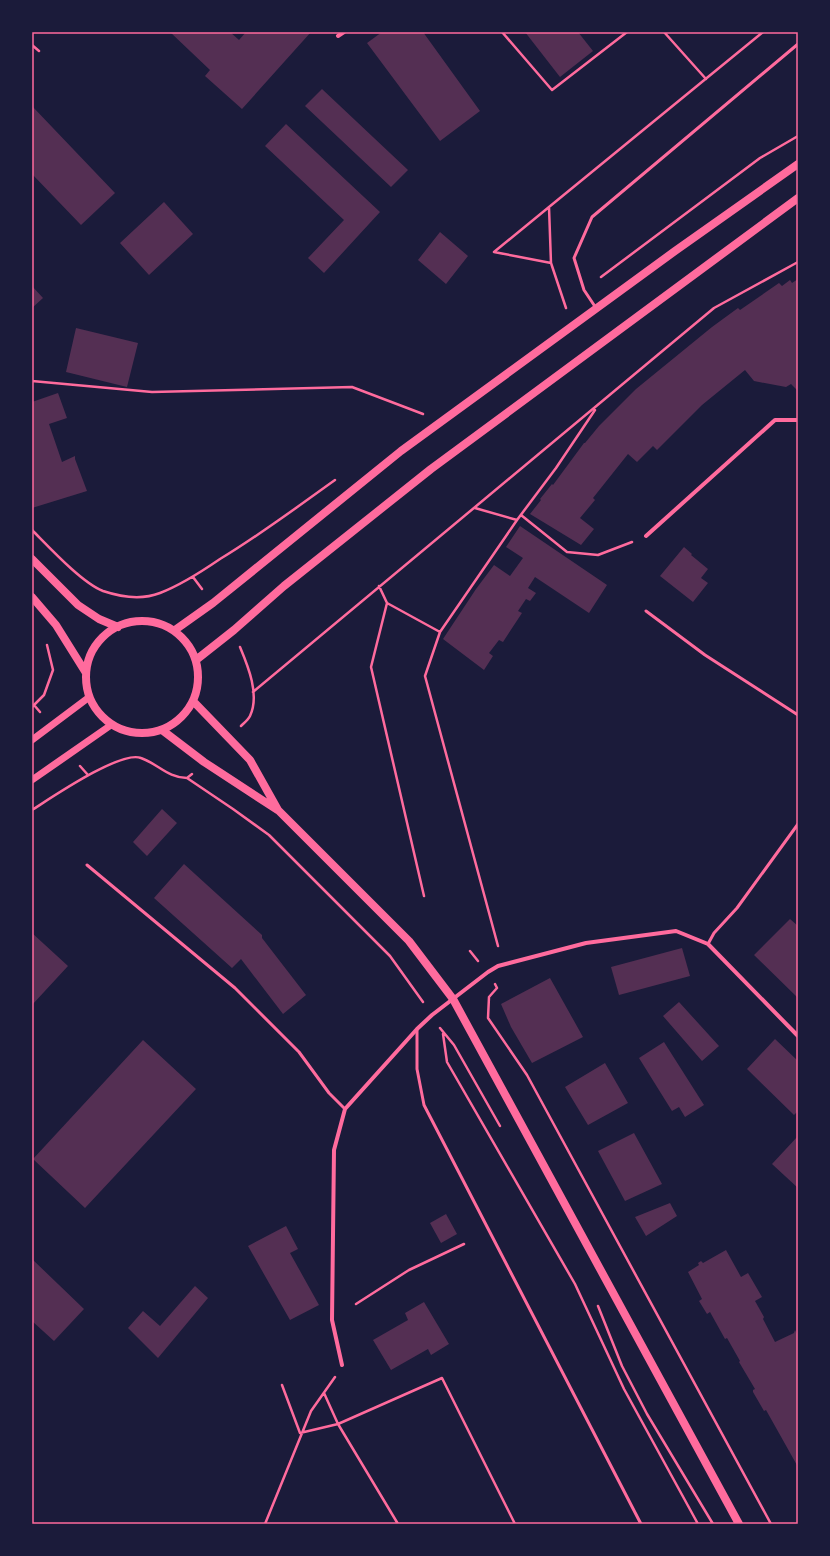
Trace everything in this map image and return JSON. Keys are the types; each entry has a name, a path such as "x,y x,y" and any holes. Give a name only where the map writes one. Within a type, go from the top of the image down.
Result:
{"main road":[{"path":"175,630 213,603 401,450 597,309 674,251 798,164"},
{"path":"196,660 234,630 284,586 431,469 798,198"},
{"path":"32,559 78,605 99,619 118,627"},
{"path":"32,596 56,625 86,673"},
{"path":"134,620 156,621 175,630 188,643 196,660 198,674 197,688 193,701 180,718 162,730 145,734 128,732 111,725 98,714 88,698 86,673 93,653 118,627 134,620"},
{"path":"193,701 250,760 279,811"},
{"path":"162,730 204,762 279,811 409,941 453,999 740,1524"}],"street":[{"path":"338,36 344,32"},
{"path":"646,536 774,420 798,420"},
{"path":"32,740 88,698"},
{"path":"32,780 111,725"},
{"path":"342,1365 332,1320 334,1150 345,1109 417,1029 432,1015 488,972 498,966 586,943 676,931 708,944 798,1036"}],"lane":[{"path":"597,309 584,290 574,258 592,217 798,44"},
{"path":"646,611 705,655 798,714"},
{"path":"708,944 714,933 737,908 798,824"},
{"path":"87,865 235,988 299,1052 329,1093 345,1109"},
{"path":"417,1029 417,1069 424,1105 641,1524"}],"path":[{"path":"502,32 552,90 627,32"},
{"path":"664,32 706,79"},
{"path":"551,263 494,252 764,32"},
{"path":"32,44 39,51"},
{"path":"601,277 760,158 798,136"},
{"path":"549,207 551,263 566,308"},
{"path":"253,692 714,308 798,262"},
{"path":"32,382 152,392 352,387 425,415"},
{"path":"498,946 425,676 440,632 598,406"},
{"path":"475,508 517,520"},
{"path":"521,515 568,552 598,555 646,536"},
{"path":"32,530 71,568 104,591 140,598 159,594 193,577 213,603"},
{"path":"379,586 387,603 440,632"},
{"path":"387,603 371,667 424,896"},
{"path":"229,738 249,717 253,704 253,692 249,669 234,630"},
{"path":"32,707 44,695 53,670 46,641"},
{"path":"32,810 88,775 124,759 139,757 178,778 187,778 233,809 269,835 390,956 443,1033 454,1045 504,1132"},
{"path":"187,778 204,762"},
{"path":"470,951 488,972 497,988 489,997 488,1018 527,1075 771,1524"},
{"path":"443,1033 447,1062 574,1284 624,1389 698,1524"},
{"path":"356,1304 409,1270 464,1244"},
{"path":"596,1299 622,1366 713,1524"},
{"path":"300,1433 338,1424 442,1378 515,1524"},
{"path":"282,1385 300,1433"},
{"path":"265,1524 300,1433 311,1411 324,1393 338,1424 398,1524"}],"building":[{"path":"170,32 230,32 239,40 246,32 311,32 242,109 205,76 210,70"},
{"path":"382,32 423,32 480,111 440,141 367,43"},
{"path":"525,32 578,32 593,51 560,77"},
{"path":"322,89 408,170 391,187 305,106"},
{"path":"32,106 115,193 81,225 32,174"},
{"path":"286,124 380,212 324,273 308,258 344,220 265,146"},
{"path":"164,202 193,234 149,275 120,243"},
{"path":"440,232 468,256 446,284 418,260"},
{"path":"798,279 798,391 791,384 786,387 754,381 745,370 702,405 657,450 653,446 637,462 628,454 593,498 595,500 580,518 594,529 581,545 530,514 584,443 636,389 712,327 738,308 740,310 779,283 782,286 790,280 792,283"},
{"path":"32,286 43,298 32,308"},
{"path":"76,328 138,343 127,387 66,372"},
{"path":"58,393 67,418 49,424 62,462 75,456 87,491 32,508 32,402"},
{"path":"520,526 607,585 589,613 535,577 528,588 536,593 530,601 526,599 518,611 522,613 503,642 499,640 489,653 493,656 484,670 443,639 476,589 494,565 510,576 523,558 506,547"},
{"path":"684,547 708,569 701,578 708,583 693,602 660,576"},
{"path":"162,809 177,823 147,856 133,842"},
{"path":"184,864 262,935 262,938 306,995 283,1014 241,959 232,968 154,898"},
{"path":"790,919 798,926 798,998 754,955"},
{"path":"32,933 68,966 32,1005"},
{"path":"682,948 690,976 619,995 611,967"},
{"path":"550,978 583,1037 532,1063 511,1027 501,1004"},
{"path":"679,1002 719,1046 702,1061 663,1016"},
{"path":"775,1039 798,1061 798,1111 794,1115 747,1069"},
{"path":"143,1040 196,1089 85,1208 33,1159"},
{"path":"664,1042 704,1105 685,1117 679,1107 672,1111 639,1058"},
{"path":"605,1063 628,1103 588,1125 565,1087"},
{"path":"634,1133 662,1184 625,1201 598,1151"},
{"path":"798,1136 798,1188 772,1164"},
{"path":"670,1203 677,1216 646,1236 635,1217"},
{"path":"446,1214 457,1234 441,1243 430,1223"},
{"path":"286,1226 298,1249 290,1253 319,1305 290,1320 248,1246"},
{"path":"726,1250 741,1277 748,1273 762,1297 755,1301 775,1342 794,1333 795,1330 798,1336 798,1467 766,1410 764,1411 753,1392 755,1389 727,1338 725,1339 710,1312 707,1314 699,1301 702,1299 688,1272 699,1265 698,1263 701,1261 703,1263"},
{"path":"32,1259 84,1309 54,1341 32,1321"},
{"path":"195,1286 208,1298 158,1358 128,1328 143,1311 160,1326"},
{"path":"424,1302 449,1344 431,1355 428,1349 391,1370 373,1340 408,1320 405,1313"}]}
